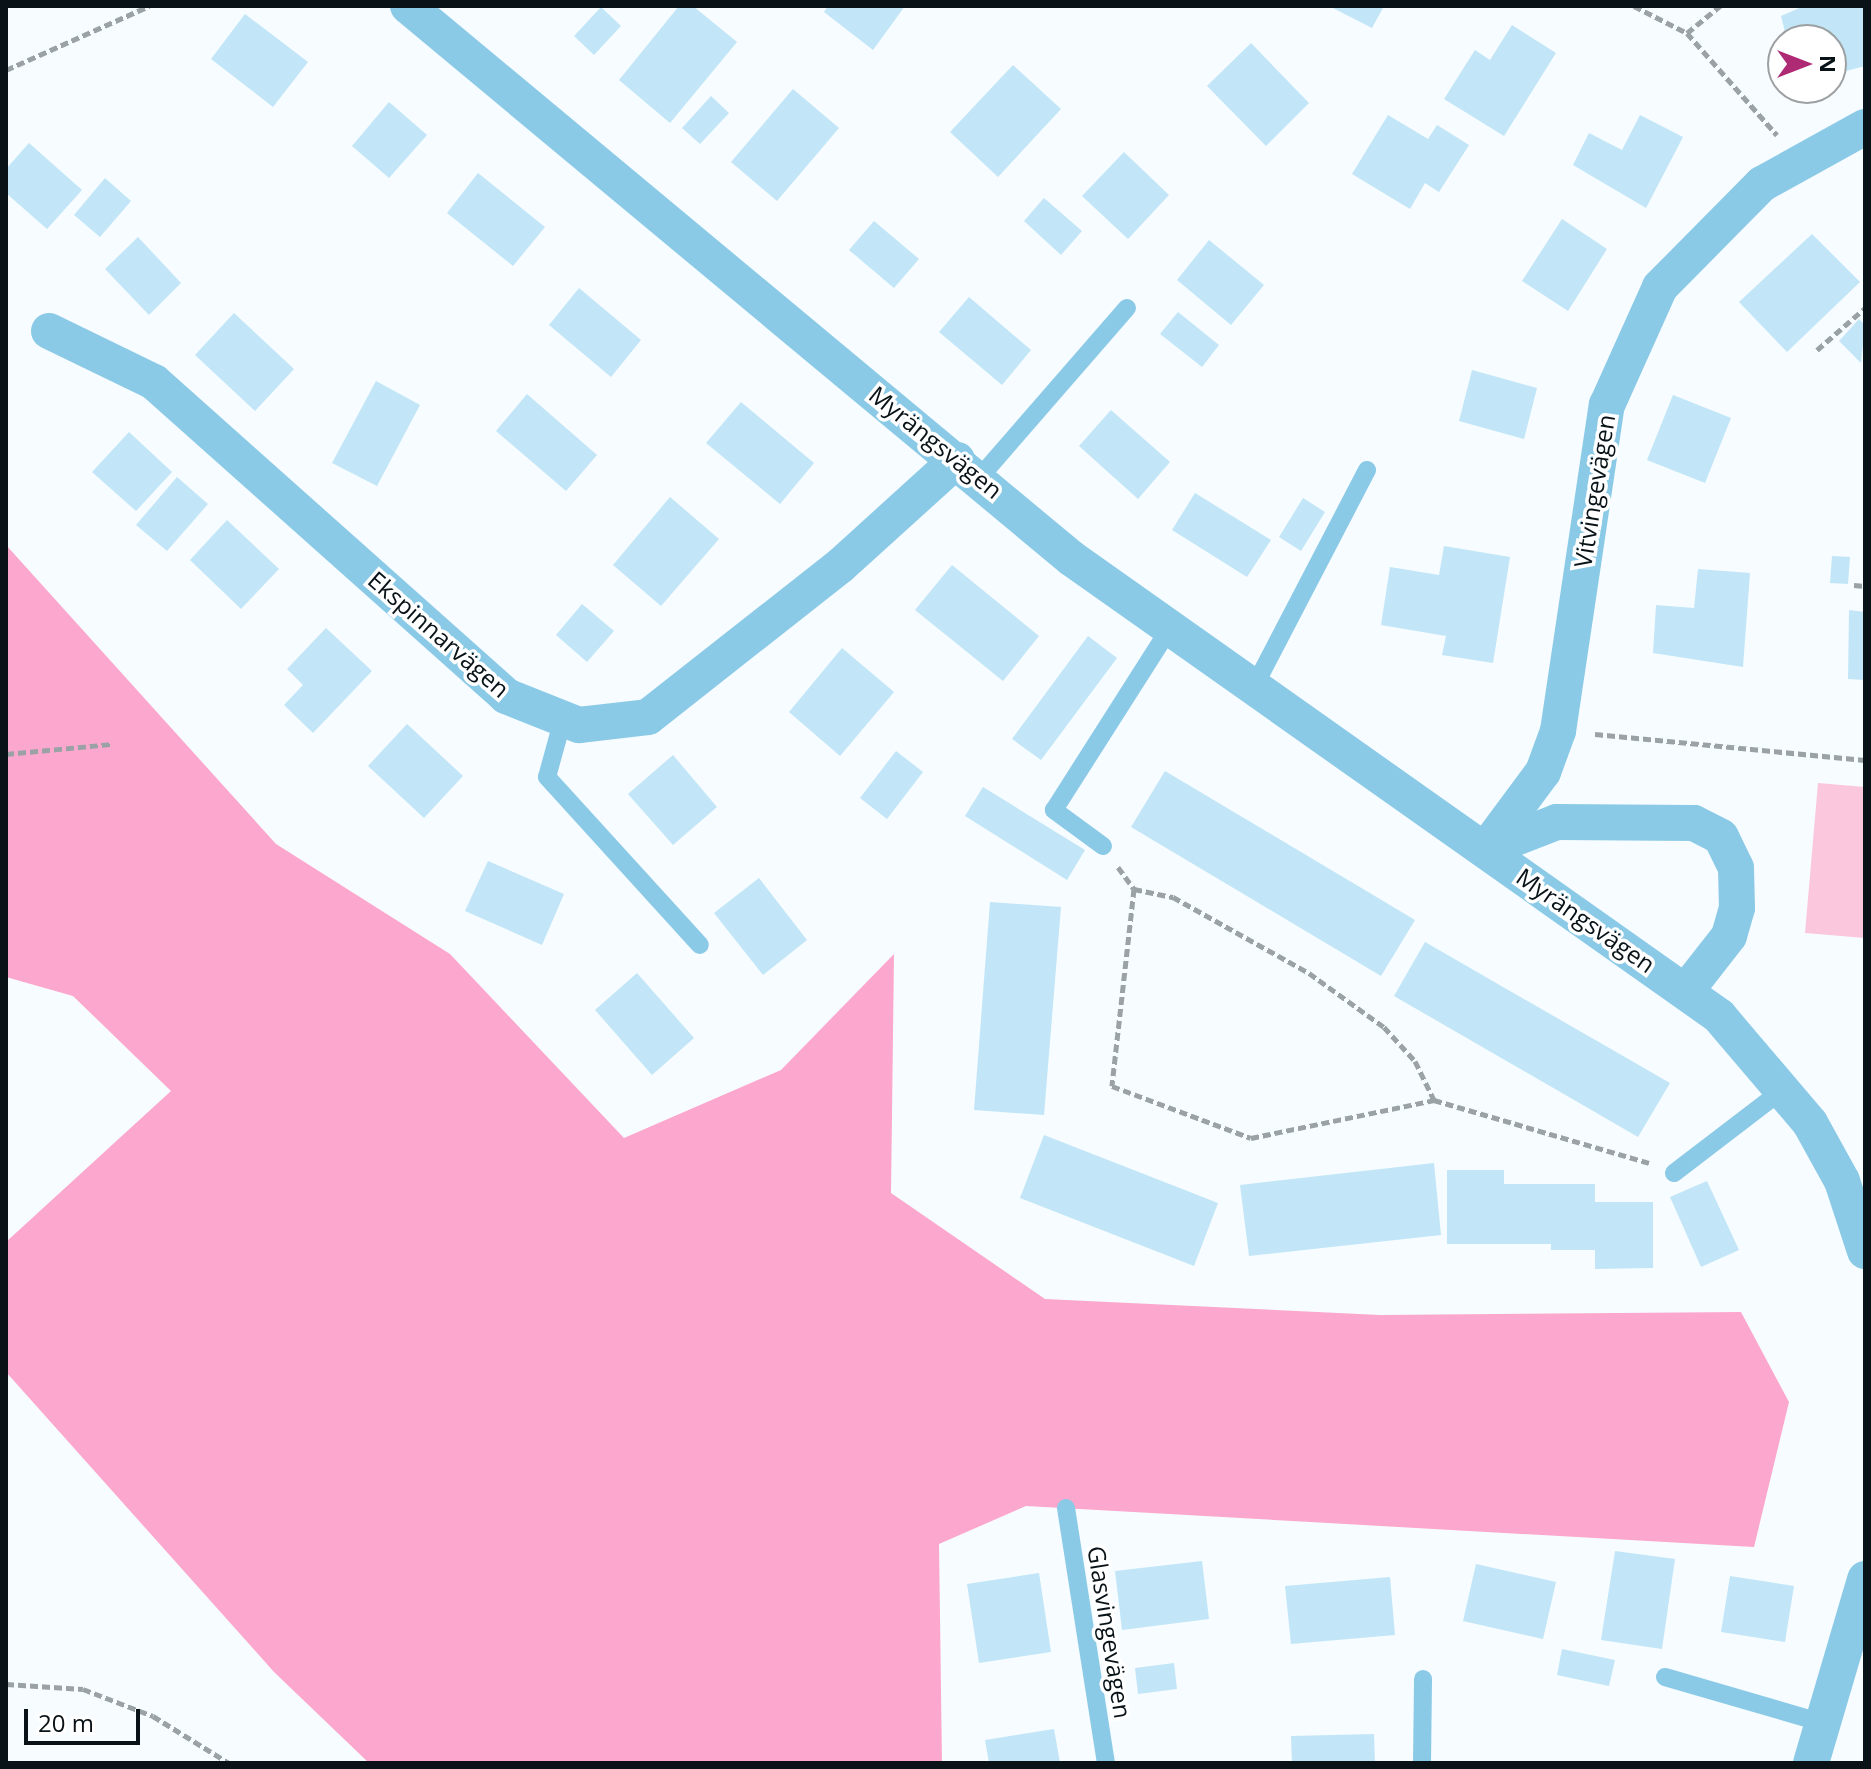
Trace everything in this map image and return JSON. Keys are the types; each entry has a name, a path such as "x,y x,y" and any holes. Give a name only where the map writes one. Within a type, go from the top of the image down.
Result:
{"street":[{"name":"Myrängsvägen","path":"408,6 1168,631 1686,991 1785,1088 1842,1181 1865,1251"},
{"name":"Vitvingevägen","path":"1485,850 1543,772 1558,731 1593,471 1618,369 1660,287 1696,244 1800,161 1865,127"},
{"name":"Ekspinnarvägen","path":"49,331 154,382 506,696 579,725 648,717 968,468"},
{"name":"Myrängsvägen","path":"1485,850 1557,822 1694,823 1721,837 1736,868 1737,908 1729,936 1686,991"},
{"path":"1811,1763 1865,1579"}],"lane":[{"path":"968,468 1127,308"},
{"path":"1253,689 1367,470"},
{"path":"1103,846 1054,810 1168,631"},
{"path":"563,719 547,777 700,945"},
{"path":"1674,1173 1785,1088"},
{"name":"Glasvingevägen","path":"1066,1508 1106,1763"},
{"path":"1665,1677 1823,1723"},
{"path":"1422,1763 1423,1679"}],"path":[{"path":"6,70 149,6"},
{"path":"1634,6 1687,33 1800,161"},
{"path":"1687,33 1720,6"},
{"path":"1817,350 1865,308"},
{"path":"1854,585 1865,586"},
{"path":"1558,731 1865,760"},
{"path":"6,754 111,744"},
{"path":"1103,846 1134,889 1112,1086 1251,1138 1434,1100 1674,1173"},
{"path":"1134,889 1173,897 1309,973 1384,1027 1415,1061 1434,1100"},
{"path":"6,1684 83,1689 153,1716 229,1763"}],"shaded area":[{"path":"6,545 276,844 450,954 624,1138 781,1070 894,954 891,1193 1045,1299 1380,1315 1741,1312 1789,1402 1754,1547 1026,1506 939,1544 942,1763 369,1763 274,1672 6,1372 6,1242 171,1091 73,996 6,977"},
{"path":"1818,783 1865,787 1865,938 1805,933"}],"building":[{"path":"679,6 693,6 737,42 670,123 619,80"},
{"path":"828,6 905,6 873,50 824,12"},
{"path":"1329,6 1384,6 1372,28"},
{"path":"1804,6 1865,6 1865,66 1847,71 1847,24 1783,24 1781,16"},
{"path":"601,7 621,26 594,55 574,36"},
{"path":"245,14 308,62 273,107 211,59"},
{"path":"1512,25 1556,53 1504,136 1444,99 1475,50 1490,60"},
{"path":"1251,43 1309,103 1266,146 1207,86"},
{"path":"1013,65 1061,109 998,177 950,132"},
{"path":"793,89 839,128 777,201 731,162"},
{"path":"711,96 729,113 700,144 682,128"},
{"path":"389,102 427,135 389,178 352,146"},
{"path":"1388,115 1428,139 1437,125 1469,145 1439,192 1425,183 1410,209 1352,174"},
{"path":"1640,115 1683,137 1646,208 1573,165 1589,133 1622,150"},
{"path":"29,143 82,190 47,229 6,193 6,169"},
{"path":"1124,152 1169,195 1128,239 1082,196"},
{"path":"478,173 545,227 513,266 447,213"},
{"path":"105,178 131,201 100,237 74,215"},
{"path":"1044,198 1082,231 1061,255 1024,221"},
{"path":"1562,219 1607,249 1568,311 1522,281"},
{"path":"874,221 919,259 894,288 849,250"},
{"path":"1812,234 1860,282 1787,352 1739,302"},
{"path":"138,237 181,283 149,315 105,269"},
{"path":"1209,240 1264,285 1231,325 1177,280"},
{"path":"579,288 641,340 611,377 549,325"},
{"path":"969,297 1031,350 1002,385 939,332"},
{"path":"1178,312 1219,345 1202,367 1160,334"},
{"path":"234,313 294,369 255,411 195,355"},
{"path":"1859,319 1865,325 1861,363 1839,341"},
{"path":"1472,370 1537,388 1524,439 1459,421"},
{"path":"376,381 420,405 377,486 332,463"},
{"path":"527,394 597,455 566,491 496,431"},
{"path":"1673,395 1731,418 1705,483 1647,460"},
{"path":"741,402 814,463 780,504 706,443"},
{"path":"1111,410 1170,462 1138,499 1079,446"},
{"path":"129,432 172,472 136,511 92,472"},
{"path":"177,477 208,504 167,551 136,525"},
{"path":"1195,493 1271,540 1247,577 1172,530"},
{"path":"670,497 719,539 661,606 613,565"},
{"path":"1303,498 1325,512 1301,551 1279,537"},
{"path":"227,520 279,569 241,609 190,560"},
{"path":"1444,546 1510,557 1493,663 1442,655 1446,636 1381,625 1390,567 1439,575"},
{"path":"1832,556 1850,557 1848,584 1830,583"},
{"path":"952,565 1039,636 1003,681 915,610"},
{"path":"1698,569 1750,573 1743,667 1653,653 1656,605 1694,608"},
{"path":"582,604 614,631 587,662 556,635"},
{"path":"1849,610 1865,612 1865,680 1848,679"},
{"path":"326,628 372,671 313,733 284,705 303,685 287,669"},
{"path":"1088,636 1117,658 1041,760 1012,739"},
{"path":"842,648 894,692 840,756 789,712"},
{"path":"407,724 463,776 424,818 368,766"},
{"path":"896,751 923,772 887,819 860,798"},
{"path":"673,755 717,807 673,845 628,794"},
{"path":"1165,771 1415,920 1381,976 1131,827"},
{"path":"983,787 1085,850 1067,880 965,816"},
{"path":"488,861 564,894 542,945 465,911"},
{"path":"759,878 807,940 763,975 714,913"},
{"path":"990,902 1061,907 1044,1115 974,1110"},
{"path":"1425,942 1670,1083 1638,1137 1394,996"},
{"path":"637,973 694,1038 652,1075 595,1010"},
{"path":"1044,1135 1218,1203 1194,1266 1020,1198"},
{"path":"1434,1163 1441,1235 1249,1256 1240,1185"},
{"path":"1447,1170 1504,1170 1504,1184 1595,1184 1595,1202 1653,1202 1653,1268 1595,1269 1595,1250 1551,1250 1551,1244 1447,1244"},
{"path":"1707,1181 1739,1250 1701,1267 1670,1197"},
{"path":"1615,1551 1675,1559 1662,1649 1601,1640"},
{"path":"1202,1561 1209,1619 1122,1630 1115,1571"},
{"path":"1476,1564 1556,1582 1543,1639 1463,1621"},
{"path":"1039,1573 1051,1652 979,1663 967,1584"},
{"path":"1730,1576 1794,1586 1785,1642 1721,1632"},
{"path":"1390,1577 1395,1635 1291,1644 1285,1586"},
{"path":"1562,1649 1615,1660 1609,1686 1557,1675"},
{"path":"1174,1663 1177,1689 1138,1694 1135,1668"},
{"path":"1054,1729 1060,1763 989,1763 985,1740"},
{"path":"1374,1734 1375,1763 1292,1763 1291,1736"}]}
